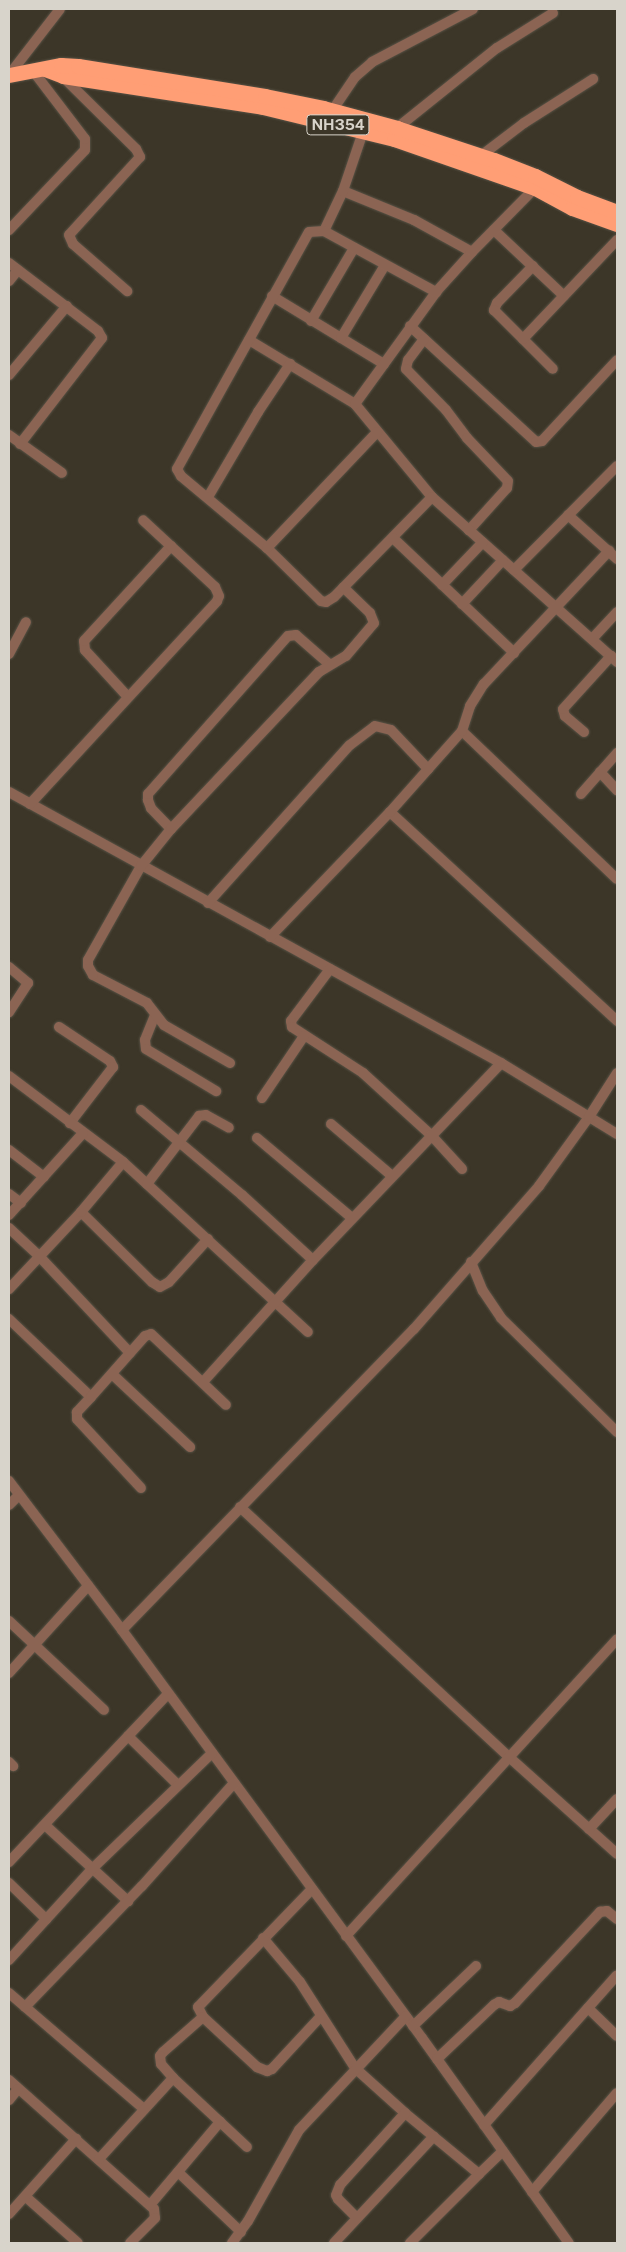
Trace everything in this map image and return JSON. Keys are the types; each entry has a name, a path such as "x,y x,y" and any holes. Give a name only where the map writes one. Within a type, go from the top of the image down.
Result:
{"highway":[{"name":"NH354","path":"9,75 61,65 78,66 265,96 332,111 365,126 535,188 572,208 617,224"},
{"name":"NH354","path":"40,70 63,76 263,107 365,126 397,128 482,155 617,212"}],"street":[{"path":"9,75 60,9"},
{"path":"332,111 355,77 372,62 473,9"},
{"path":"397,128 497,48 552,13"},
{"path":"9,230 82,156 86,144 40,70"},
{"path":"63,76 136,149 140,157 69,234 73,244 126,292"},
{"path":"482,155 524,123 593,79"},
{"path":"324,231 343,191 365,126"},
{"path":"355,404 436,292 472,252 535,188"},
{"path":"343,191 414,220 472,252"},
{"path":"494,230 564,296"},
{"path":"432,497 330,601 321,601 267,548 181,476 177,469 250,340 272,296 310,232 324,231 436,292"},
{"path":"523,340 617,240"},
{"path":"311,321 354,248"},
{"path":"9,263 100,333 101,341 20,444"},
{"path":"341,338 385,265"},
{"path":"533,266 494,306 496,313 553,369"},
{"path":"9,282 18,270"},
{"path":"272,296 384,364"},
{"path":"9,375 66,306"},
{"path":"410,326 536,442 542,441 617,360"},
{"path":"250,340 355,404 432,497 614,659 563,708 565,716 584,732"},
{"path":"424,340 408,360 406,369 446,410 467,438 508,481 507,488 469,530"},
{"path":"208,497 290,364"},
{"path":"267,548 377,432"},
{"path":"9,435 62,473"},
{"path":"514,570 616,468"},
{"path":"270,937 390,812 462,731 470,706 478,692 558,608 613,555 568,515"},
{"path":"30,804 217,601 219,596 215,586 143,520"},
{"path":"393,538 514,653"},
{"path":"442,585 482,542"},
{"path":"128,697 85,650 84,641 171,546"},
{"path":"462,604 503,560"},
{"path":"230,1063 168,1028 155,1015 149,1004 93,975 88,966 88,960 141,866 171,829 319,672 346,656 374,622 370,613 343,587"},
{"path":"592,639 617,612"},
{"path":"9,654 26,622"},
{"path":"171,829 151,808 148,794 288,636 299,637 330,664"},
{"path":"208,903 350,745 375,726 391,730 428,769"},
{"path":"462,731 617,879"},
{"path":"581,794 617,753"},
{"path":"600,772 617,790"},
{"path":"9,792 501,1063 617,1134"},
{"path":"390,812 617,1021"},
{"path":"9,967 28,983 9,1012"},
{"path":"330,970 291,1021 292,1027 363,1073 431,1135 462,1169"},
{"path":"155,1015 145,1040 146,1049 216,1091"},
{"path":"59,1027 110,1061 114,1067 70,1123"},
{"path":"262,1098 304,1036"},
{"path":"202,1382 352,1218 501,1063"},
{"path":"122,1630 414,1329 539,1186 589,1117 617,1073"},
{"path":"9,1076 123,1162 308,1332"},
{"path":"141,1110 313,1260"},
{"path":"147,1184 202,1115 229,1128"},
{"path":"331,1124 392,1176"},
{"path":"9,1215 83,1133"},
{"path":"257,1138 352,1218"},
{"path":"9,1150 44,1177"},
{"path":"9,1288 81,1212 123,1162"},
{"path":"9,1194 21,1203"},
{"path":"81,1212 152,1282 160,1287 170,1282 208,1239"},
{"path":"9,1228 39,1256 130,1353"},
{"path":"471,1262 483,1292 501,1318 617,1432"},
{"path":"9,1319 91,1397"},
{"path":"142,1488 77,1419 77,1412 146,1336 155,1336 226,1405"},
{"path":"112,1374 190,1447"},
{"path":"9,1481 122,1630 414,2026 569,2243"},
{"path":"9,1505 19,1495"},
{"path":"240,1507 509,1757 617,1854"},
{"path":"9,1673 88,1586"},
{"path":"9,1621 104,1710"},
{"path":"346,1936 617,1638"},
{"path":"9,1862 168,1694"},
{"path":"128,1736 178,1786"},
{"path":"9,1960 92,1869 212,1753"},
{"path":"25,2007 128,1901 234,1783"},
{"path":"589,1829 617,1799"},
{"path":"45,1825 128,1901"},
{"path":"9,1883 46,1919"},
{"path":"312,1889 198,2005 198,2011 257,2067 267,2071 272,2069 321,2016"},
{"path":"437,2059 497,2002 510,2006 515,2003 600,1912 606,1911 617,1919"},
{"path":"263,1938 292,1971 355,2068 479,2174"},
{"path":"414,2026 476,1966"},
{"path":"484,2125 617,1975"},
{"path":"9,1993 144,2110"},
{"path":"588,2008 617,2034"},
{"path":"232,2243 241,2232 299,2130 355,2068 406,2016"},
{"path":"203,2017 160,2056 161,2064 173,2078 247,2147"},
{"path":"99,2159 173,2078"},
{"path":"9,2080 154,2209 155,2218 130,2243"},
{"path":"9,2100 18,2089"},
{"path":"532,2192 617,2093"},
{"path":"357,2218 338,2199 336,2195 340,2185 406,2113"},
{"path":"150,2205 220,2122"},
{"path":"334,2243 434,2136"},
{"path":"9,2214 76,2139"},
{"path":"410,2243 503,2151"},
{"path":"178,2172 241,2232"},
{"path":"26,2197 78,2243"}]}
